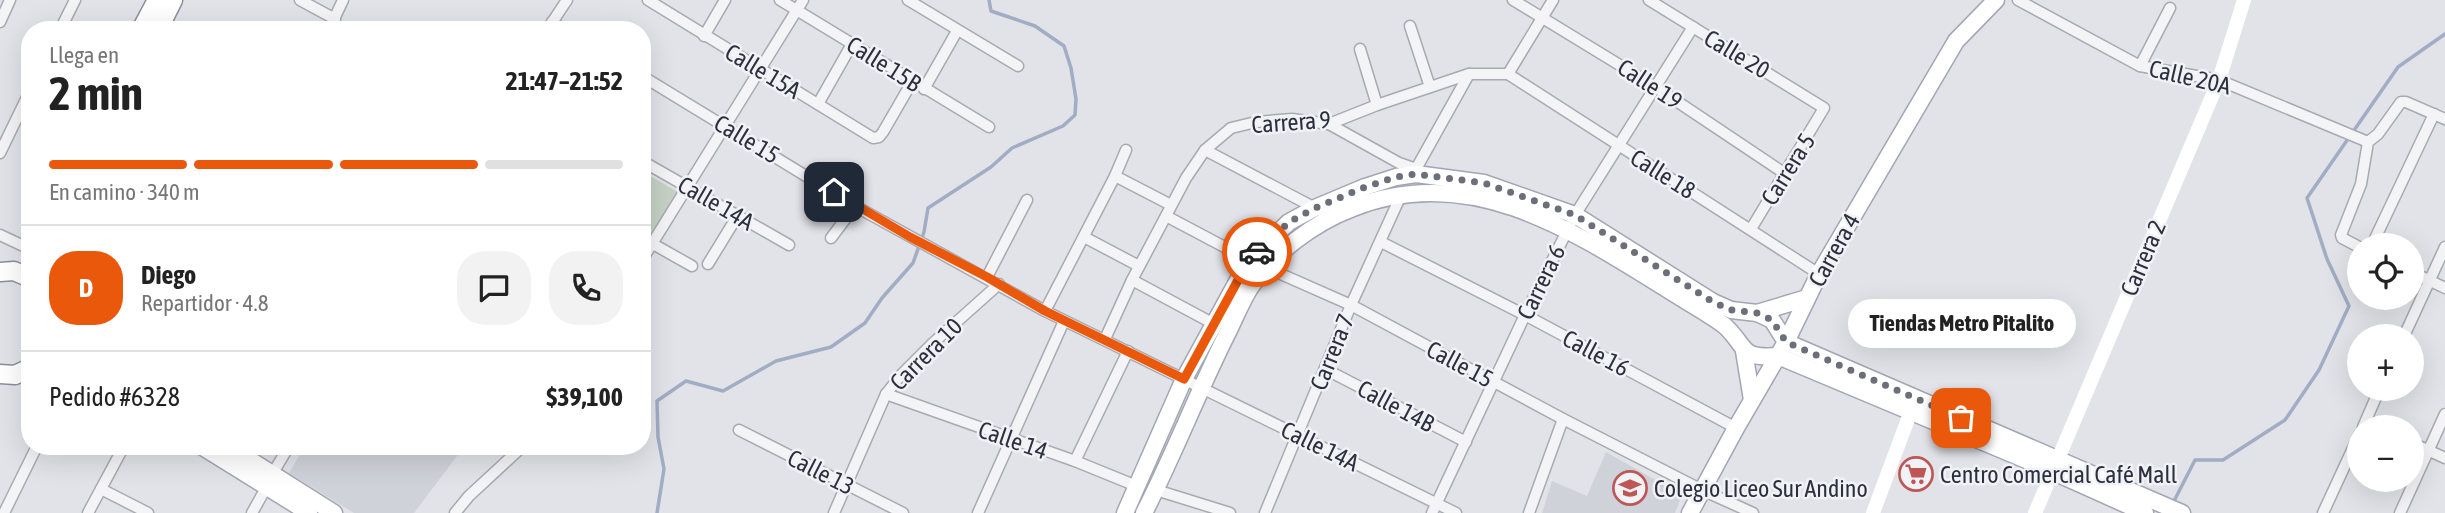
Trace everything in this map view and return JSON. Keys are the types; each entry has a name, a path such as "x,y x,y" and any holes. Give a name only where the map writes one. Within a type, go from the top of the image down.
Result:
{"highway":[{"path":"146,21 157,0"},
{"path":"162,21 173,0"},
{"path":"0,386 20,372"}],"main road":[{"name":"Carrera 4","path":"1690,513 1782,349 1819,274 1955,41 1996,0"},
{"name":"Carrera 2","path":"2035,513 2219,80 2244,0"},
{"path":"1125,513 1139,487 1184,379 1249,260 1289,222 1315,208 1365,187 1416,171 1484,183 1575,215 1713,302 1731,310 1757,313 1772,320 1782,349 1911,411 2174,510"},
{"path":"1144,513 1249,289 1267,267 1330,216 1377,198 1402,193 1438,191 1492,199 1567,230 1725,327 1744,351 1752,400"},
{"path":"1757,313 1807,298"},
{"path":"1744,351 1759,357 1782,349 2055,465 2145,513"},
{"path":"1873,513 1911,411"},
{"path":"219,455 334,513"},
{"path":"240,455 309,513"}],"street":[{"path":"0,22 10,0"},
{"path":"64,21 74,0"},
{"path":"300,0 335,19 343,0"},
{"path":"553,21 567,0"},
{"name":"Calle 15A","path":"650,0 704,36 873,138 879,137 912,82"},
{"path":"704,36 726,0"},
{"name":"Calle 15B","path":"780,0 989,127"},
{"path":"651,247 803,0"},
{"path":"908,0 1018,66"},
{"name":"Calle 19","path":"1513,0 1654,86 1784,173"},
{"path":"1508,74 1553,0"},
{"name":"Calle 20","path":"1649,0 1824,108"},
{"name":"Calle 20A","path":"2018,0 2140,66 2219,80 2368,142"},
{"path":"2140,66 2170,8"},
{"path":"1410,26 1430,87"},
{"name":"Carrera 6","path":"1432,513 1525,314 1575,215 1693,27"},
{"path":"924,89 957,31"},
{"path":"818,104 852,44"},
{"path":"1360,49 1377,105"},
{"path":"1329,124 1416,171 1469,74"},
{"name":"Carrera 9","path":"1105,339 1171,205 1205,150 1231,128 1256,122 1292,120 1329,124 1469,74 1508,74"},
{"name":"Calle 18","path":"1508,74 1819,274"},
{"name":"Calle 15","path":"651,81 910,237 1064,321 1184,379"},
{"path":"2347,241 2341,235 2361,184 2368,142 2378,134 2398,105 2406,102 2445,119"},
{"path":"0,153 3,140 21,107"},
{"name":"Carrera 5","path":"1751,229 1824,108"},
{"path":"2378,233 2434,114"},
{"path":"1045,311 1126,150"},
{"path":"1205,150 1315,208"},
{"name":"Calle 14A","path":"651,166 789,245"},
{"path":"1115,176 1171,205"},
{"name":"Carrera 7","path":"1265,513 1351,305 1402,193"},
{"path":"987,277 1027,200"},
{"path":"831,238 855,205"},
{"path":"708,264 738,215"},
{"name":"Calle 15","path":"1166,216 1249,260 1351,305 1563,419 1753,513"},
{"path":"0,235 21,245"},
{"path":"1084,237 1139,266"},
{"name":"Calle 16","path":"1381,242 1525,314 1736,428"},
{"path":"653,244 692,266"},
{"path":"2409,324 2445,247"},
{"path":"2424,278 2445,288"},
{"path":"1132,280 1214,324"},
{"name":"Carrera 10","path":"834,513 886,394 933,343 999,284"},
{"path":"978,513 1064,321"},
{"path":"1074,461 1128,351"},
{"name":"Calle 14B","path":"1325,369 1466,442"},
{"name":"Calle 14A","path":"1184,379 1456,513"},
{"name":"Calle 14","path":"886,394 1139,487"},
{"path":"2400,513 2445,414"},
{"path":"1529,513 1563,419"},
{"name":"Calle 13","path":"738,430 903,513"},
{"path":"2424,448 2445,458"},
{"path":"4,513 33,455"},
{"path":"88,513 119,455"},
{"path":"251,513 284,455"},
{"path":"454,513 513,455"},
{"path":"2323,513 2347,461"},
{"path":"101,489 148,513"},
{"path":"1156,490 1230,513"}],"shaded area":[{"name":"Colegio Liceo Sur Andino","path":"1606,452 1682,495 1675,513 1542,513 1552,481 1587,496"},
{"path":"300,455 458,455 414,513 354,513 289,473"}],"green space":[{"path":"651,176 678,192 651,236"}],"waterway":[{"path":"657,513 664,469 658,437 657,401 686,381 723,391 776,361 831,347 865,323 882,298 913,263 924,232 928,208 991,167 1012,148 1063,126 1075,115 1076,99 1064,46 1035,26 991,11 989,0"},
{"path":"2172,505 2195,460 2223,460 2285,420 2319,370 2349,306 2327,259 2307,198 2398,67 2445,34"}],"way so far":[{"path":"1257,252 1289,222 1315,208 1396,177 1416,174 1484,183 1575,215 1713,302 1731,310 1757,313 1772,320 1786,342 1961,418"}],"place":[{"name":"Tiendas Metro Pitalito","path":"1961,418"},
{"name":"Centro Comercial Café Mall","path":"1916,474"},
{"name":"Colegio Liceo Sur Andino","path":"1630,488"}],"route":[{"path":"834,192 1045,311 1184,379 1249,260 1257,252"}]}
